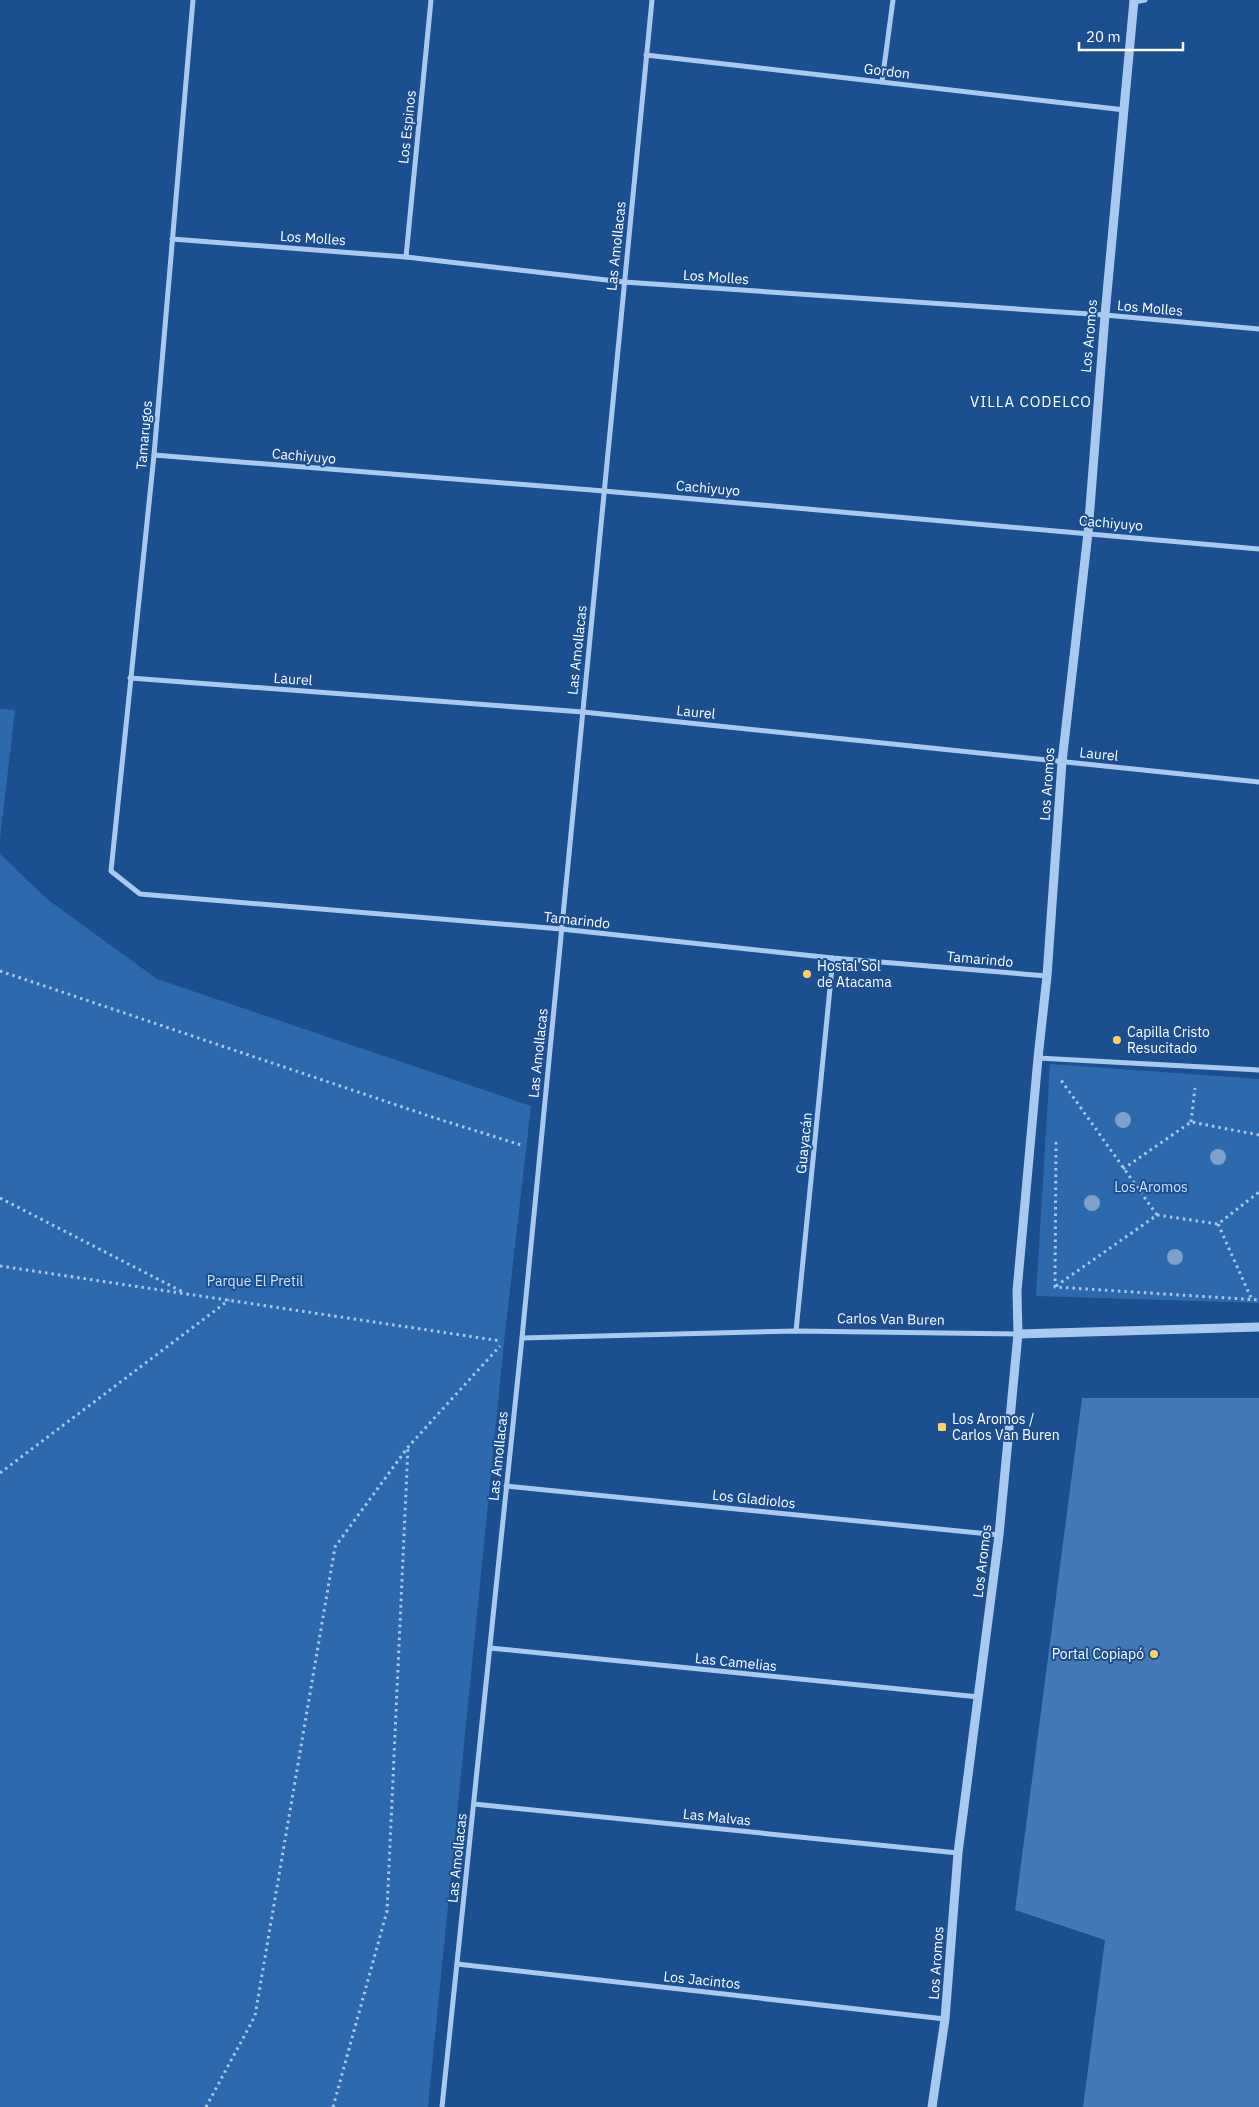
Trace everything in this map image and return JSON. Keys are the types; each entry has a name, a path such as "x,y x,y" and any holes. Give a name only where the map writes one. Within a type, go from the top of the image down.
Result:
{"street":[{"name":"Tamarugos","path":"111,872 154,455 193,0"},
{"name":"Los Espinos","path":"406,257 431,0"},
{"name":"Las Amollacas","path":"442,2107 522,1338 652,0"},
{"path":"882,82 893,0"},
{"path":"1134,1 1145,0"},
{"name":"Los Aromos","path":"932,2107 945,2019 958,1853 999,1535 1018,1334 1017,1291 1038,1058 1048,976 1062,762 1088,532 1104,315 1134,1"},
{"name":"Gordon","path":"646,55 1124,110"},
{"name":"Los Molles","path":"172,239 406,257 624,282 1104,315 1259,329"},
{"name":"Cachiyuyo","path":"154,455 1088,532 1259,549"},
{"name":"Laurel","path":"130,678 583,712 1259,782"},
{"name":"Tamarindo","path":"111,872 140,894 561,929 834,958 1048,976"},
{"name":"Guayacán","path":"796,1331 834,958"},
{"path":"1038,1058 1259,1070"},
{"name":"Carlos Van Buren","path":"522,1338 796,1331 1018,1334 1259,1327"},
{"name":"Los Gladiolos","path":"506,1486 999,1535"},
{"name":"Las Camelias","path":"490,1648 979,1697"},
{"name":"Las Malvas","path":"474,1804 958,1853"},
{"name":"Los Jacintos","path":"457,1964 945,2019"}],"path":[{"path":"0,971 432,1117 540,1150"},
{"path":"1056,1072 1157,1215"},
{"path":"1191,1122 1196,1082"},
{"path":"1123,1169 1191,1122 1259,1135"},
{"path":"1055,1287 1056,1140"},
{"path":"1055,1287 1157,1215 1218,1224 1259,1192"},
{"path":"0,1198 186,1293"},
{"path":"1218,1224 1252,1300"},
{"path":"0,1266 504,1342 408,1447 335,1547 255,2016 206,2107"},
{"path":"1055,1287 1259,1300"},
{"path":"0,1473 229,1300"},
{"path":"333,2107 388,1911 408,1447"}],"green space":[{"path":"0,709 15,710 0,839"},
{"name":"Parque El Pretil","path":"0,854 47,899 157,979 531,1106 504,1342 428,2107 0,2107"},
{"name":"Los Aromos","path":"1050,1064 1259,1079 1259,1303 1036,1296"}],"building":[{"name":"Portal Copiapó","path":"1082,1398 1259,1398 1259,2107 1083,2107 1105,1940 1015,1910"}],"place":[{"name":"Hostal Sol de Atacama","path":"807,974"},
{"name":"Capilla Cristo Resucitado","path":"1117,1040"},
{"name":"Los Aromos / Carlos Van Buren","path":"942,1427"},
{"name":"Portal Copiapó","path":"1154,1654"}],"district":[{"name":"VILLA CODELCO","path":"1031,401"}]}
